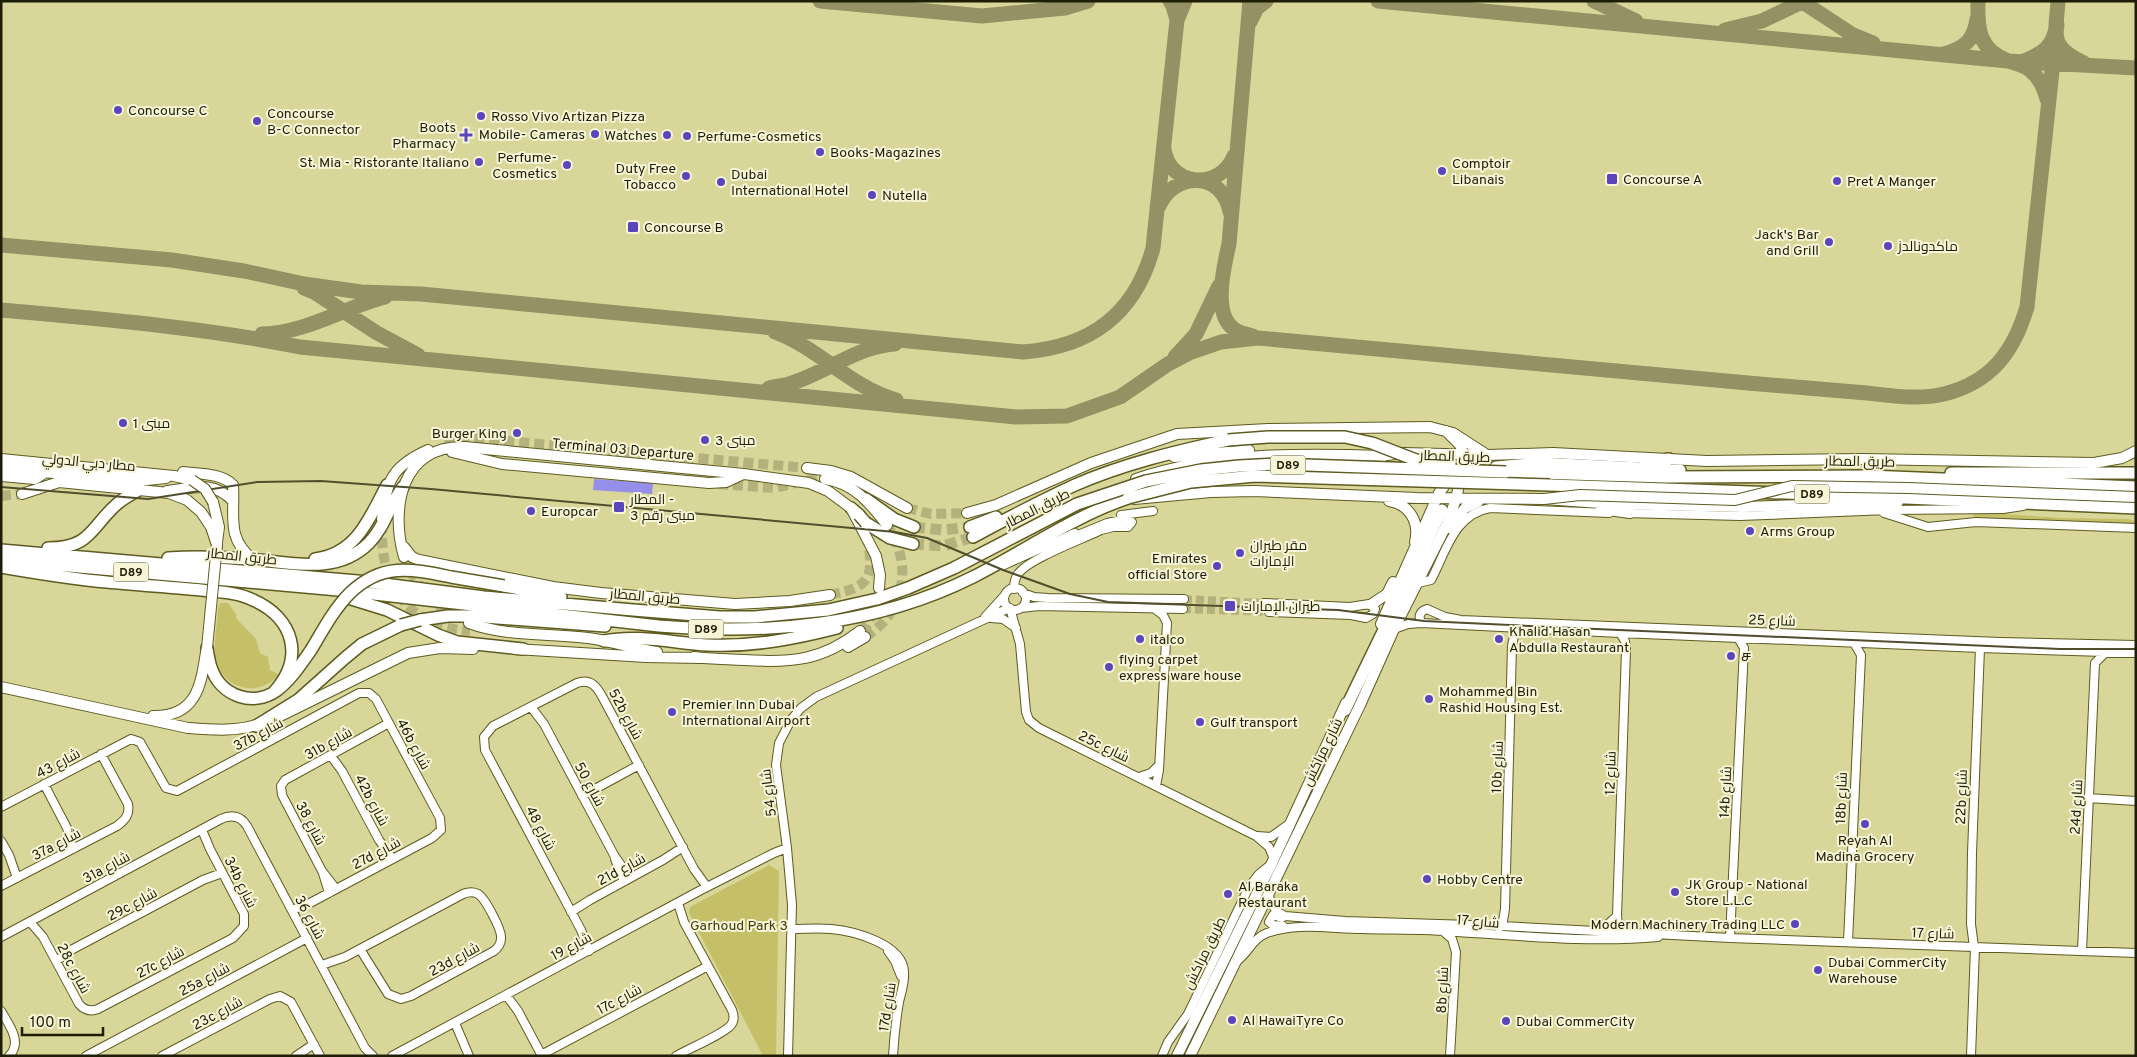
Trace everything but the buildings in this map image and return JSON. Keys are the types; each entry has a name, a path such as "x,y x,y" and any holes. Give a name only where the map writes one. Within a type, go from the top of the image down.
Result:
{"highway":[{"path":"971,532 1076,485 1144,462 1228,440 1268,437 1345,438 1372,443 1416,460 1479,466 1506,472"},
{"path":"1561,464 1647,463 1669,459"},
{"path":"1490,469 1523,463 1733,471 1761,476"},
{"name":"طريق المطار","path":"2,553 99,558 352,581 484,597 634,610 720,617 755,617 810,613 860,603 939,576 1077,504 1146,481 1192,471 1239,466 1277,464 1665,477 1916,478 2136,488"},
{"path":"1916,478 1937,472 2018,471 2104,474 2136,472"},
{"name":"طريق المطار","path":"2,553 659,626 725,630 785,628 840,621 893,608 942,592 988,570 1076,520 1128,498 1191,482 1255,476 1916,498 2136,508"},
{"path":"274,561 319,558 336,553 350,544 363,531 387,485"},
{"path":"99,558 216,556 316,565 334,562 356,553 377,534 402,487"},
{"path":"2,553 18,547 58,548 77,543 90,535 116,504 140,490"},
{"path":"862,496 894,519 914,527"},
{"path":"1345,710 1442,510"},
{"path":"860,519 890,538 913,544"},
{"path":"1,568 104,582 233,594 254,600 272,610 283,624 290,639 291,666 284,680 274,692"},
{"path":"207,648 211,669 224,688 232,693 249,698 266,696 274,692 291,677 344,600 357,587 379,574 394,570 412,570 634,610"},
{"path":"260,583 284,590 342,597 368,603 457,642 523,649"},
{"path":"604,641 627,638 722,645 765,643 850,625 878,616 893,608"},
{"path":"256,726 298,700 362,644 401,626 420,620 459,616 564,624 634,627 659,626"}],"main road":[{"path":"967,513 996,504 1099,460 1177,434 1268,429 1426,427 1453,433 1487,455"},
{"path":"1446,431 1460,445 1457,495"},
{"name":"Terminal 03 Departure","path":"404,557 399,537 398,514 402,487 408,475 427,457 441,450 458,446 744,474 809,483 828,491 860,519"},
{"path":"382,519 387,485 397,471 418,455 436,450"},
{"path":"1144,462 1178,456 1228,451 1268,450 1285,455"},
{"path":"1386,613 1442,488 1460,468 1487,455 1552,453 1707,461 1882,459 2094,463 2122,458 2136,450"},
{"path":"1379,456 1403,453 1460,468 1479,459 1521,454"},
{"path":"1077,504 1123,484 1166,469 1233,458 1285,455 1436,458 1446,464 1460,468"},
{"name":"مطار دبي الدولي","path":"1,459 174,476 192,480 205,489 213,502 219,527 202,682 191,701 172,714 139,716"},
{"path":"1,468 15,460"},
{"path":"130,471 148,467 225,478 233,485 234,535 240,547 252,559"},
{"name":"مطار دبي الدولي","path":"1,468 138,481 174,476"},
{"path":"807,468 834,471 856,479 907,508"},
{"path":"834,471 839,482"},
{"path":"1,476 35,479 46,472"},
{"path":"825,479 839,482 862,496 887,524"},
{"path":"20,481 59,482 159,491 209,487 224,492 234,501"},
{"path":"22,494 59,482"},
{"path":"1128,498 1148,499 1227,491 1436,499 1457,495 1488,500 1580,496 1736,500 1792,486 1953,489 2136,496"},
{"path":"1307,493 1338,491 1421,494 1442,488"},
{"path":"159,491 178,496 195,505 207,518 216,545"},
{"name":"شارع مراكش","path":"1190,1056 1360,705 1394,629 1440,538 1457,495"},
{"path":"862,496 860,519 876,556 880,575 879,588"},
{"path":"1364,496 1373,500 1397,503 1412,515 1416,525 1416,535 1387,602 1386,613"},
{"path":"1544,499 1743,507 1886,503 1916,498"},
{"path":"1440,538 1464,508 1488,500"},
{"path":"1559,500 1574,506 1630,513"},
{"path":"399,537 409,554 414,558 579,591 735,604 790,601 830,596"},
{"path":"1372,604 1387,594 1405,561"},
{"name":"شارع مراكش","path":"1176,1056 1273,861 1345,710 1350,691 1386,613"},
{"path":"469,627 604,641 650,651 701,658"},
{"path":"1,686 188,728 219,731 256,726 290,712 380,665 408,653 440,648 523,649 646,657 775,662 801,660 828,652 863,634"}],"street":[{"path":"1418,583 1431,580 1458,527 1466,518 1483,510 1740,516 1872,511 2009,509 2028,503"},
{"path":"1936,510 1924,514 1923,520 1926,523 1948,526"},
{"path":"988,570 1009,564 1072,534 1112,518 1154,511"},
{"path":"1872,511 1897,516 1920,525 1936,527 1976,522 2136,528"},
{"path":"1014,589 1018,572 1030,564 1101,530 1113,527 1128,527 1132,522 1128,519 1116,520 1078,535 1072,534"},
{"path":"1014,589 1034,597 1047,598 1184,599"},
{"path":"1014,589 1005,595 1004,601 1009,608 1040,606 1183,609"},
{"path":"1020,608 1025,601 1023,593"},
{"name":"شارع 54","path":"985,618 1005,595"},
{"path":"1264,603 1350,607 1372,604 1374,611 1371,616 1366,618 1351,615 1269,612"},
{"name":"شارع 54","path":"788,1056 792,929 788,853 776,765 780,743 795,715 816,697 1009,608"},
{"name":"25c شارع","path":"1009,608 1016,627 1020,649 1026,712 1032,723 1256,836 1269,847 1273,861"},
{"name":"25c شارع","path":"1016,627 1020,608"},
{"path":"1154,609 1163,615 1167,623 1159,765 1156,786"},
{"name":"شارع 25","path":"1421,623 1420,613 1427,609 1463,623 1520,628 1620,634 2136,653"},
{"path":"985,618 1003,618 1016,627"},
{"name":"شارع 25","path":"1394,629 1408,624 1463,623 2136,645"},
{"name":"10b شارع","path":"1513,926 1507,919 1505,909 1512,646 1514,636 1520,628"},
{"name":"شارع 12","path":"1620,634 1625,641 1626,650 1616,916 1620,932 1626,939"},
{"path":"1738,638 1744,648 1753,639"},
{"path":"1854,643 1862,655 1874,644"},
{"name":"14b شارع","path":"1730,938 1744,648"},
{"name":"22b شارع","path":"1971,1056 1974,947 1971,932 1972,871 1980,648"},
{"path":"2086,652 2095,664 2106,652"},
{"name":"18b شارع","path":"1848,942 1862,655"},
{"name":"24d شارع","path":"2082,951 2095,664"},
{"name":"52b شارع","path":"484,737 493,726 577,683 583,681 594,684 604,698 704,889"},
{"name":"46b شارع","path":"359,693 373,695 440,818"},
{"name":"37b شارع","path":"126,740 131,739 140,742 168,790 177,791 359,693"},
{"name":"شارع 50","path":"534,705 627,880"},
{"name":"31b شارع","path":"281,786 285,780 390,724"},
{"name":"شارع 48","path":"484,737 485,750 592,949"},
{"name":"شارع 43","path":"1,807 126,740"},
{"name":"37a شارع","path":"1,886 122,822 128,814 128,804 101,754"},
{"name":"42b شارع","path":"333,755 389,860"},
{"path":"582,796 639,765"},
{"path":"1139,777 1150,773 1159,765"},
{"path":"44,784 77,847"},
{"name":"شارع 38","path":"281,786 281,792 333,891"},
{"path":"2088,798 2136,801"},
{"name":"شارع 36","path":"221,819 233,815 244,820 308,938 366,1052 373,1056"},
{"name":"27d شارع","path":"294,912 436,836 442,827 440,818"},
{"name":"31a شارع","path":"1,936 221,819"},
{"path":"1256,836 1271,837 1290,823"},
{"name":"34b شارع","path":"200,831 244,914 244,926"},
{"path":"1,841 20,877"},
{"name":"21d شارع","path":"570,909 684,850"},
{"name":"شارع 19","path":"392,1056 762,859 788,853"},
{"name":"طريق مراكش","path":"1162,1056 1168,1042 1188,1014 1250,887 1259,874 1273,861"},
{"name":"29c شارع","path":"55,959 221,870"},
{"name":"23d شارع","path":"323,968 467,892 477,893 482,898 501,932 501,941 494,952 406,998 396,998 388,994 363,948"},
{"name":"شارع 17","path":"1268,894 1272,907 1280,914 1300,918 1355,922 1513,926 1730,938 2136,953"},
{"path":"675,905 734,1018 733,1023 726,1029 676,1056"},
{"name":"10b شارع","path":"1500,926 1505,909"},
{"path":"1300,918 1287,920 1273,915 1269,919 1273,926 1300,928"},
{"path":"1589,930 1606,926 1616,916"},
{"name":"28c شارع","path":"33,920 77,1001 84,1009"},
{"name":"27c شارع","path":"84,1009 91,1011 98,1009 233,938 240,933 244,926"},
{"path":"1483,934 1500,926"},
{"name":"شارع 17","path":"1236,962 1264,934 1276,930 1300,928 1443,931 1626,939 1730,938"},
{"name":"17d شارع","path":"792,929 841,930 892,950 901,960 904,970 893,1056"},
{"name":"8b شارع","path":"1443,931 1452,939 1456,952 1450,1056"},
{"name":"25a شارع","path":"86,1056 308,938"},
{"name":"17c شارع","path":"542,1055 708,966"},
{"path":"509,994 542,1055"},
{"name":"23c شارع","path":"162,1056 275,997 286,998 293,1006 317,1050"},
{"path":"1,1011 13,1034 14,1049 9,1056"},
{"path":"452,1024 469,1056"},
{"path":"296,1056 317,1050"},
{"path":"302,1056 317,1050"}],"green space":[{"path":"1975,512 2062,518 2128,519 2136,522 2136,527 1998,520 1997,518 1975,517 1973,515"},
{"path":"220,603 228,603 236,614 236,618 256,639 260,653 268,657 270,670 280,675 260,687 244,688 230,682 220,671 215,656 215,638"},
{"name":"Garhoud Park 3","path":"769,865 779,871 776,1056 763,1056 689,913 690,907"}],"shaded area":[{"path":"594,479 653,483 652,494 593,490"}],"taxiway":[{"path":"820,1 982,16 1065,8 1088,1"},
{"path":"1170,1 1177,20"},
{"path":"1,245 172,260 244,271 304,284 361,292 421,294 1023,352 1047,349 1069,343 1107,323 1122,309 1135,291 1145,271 1153,248 1177,20 1185,1"},
{"path":"1250,1 1229,244 1221,289 1221,301 1227,322 1234,329 1253,336"},
{"path":"1250,22 1257,8 1266,1"},
{"path":"1378,1 2008,61 2136,68"},
{"path":"1594,1 1636,21"},
{"path":"1801,1 1853,35 1873,43"},
{"path":"1725,30 1762,21 1804,1"},
{"path":"1978,1 1979,29 1986,45 1998,56 2019,64 2033,73 2041,83 2047,99"},
{"path":"2058,1 2056,31 2059,45 2072,57 2084,63"},
{"path":"1944,54 1957,49 1971,38 1977,19"},
{"path":"1,310 188,329 300,347 1016,417 1067,416 1120,397 1168,364 1189,353 1221,342 1258,338 1896,396 1935,396 1961,389 1988,373 2008,351 2022,323 2027,307 2057,24 2050,44 2036,56 2022,62"},
{"path":"1164,149 1168,162 1175,171 1185,177 1196,180 1218,175 1227,167 1234,156"},
{"path":"1159,206 1175,186 1198,180 1218,189 1226,199 1230,212"},
{"path":"1175,357 1196,334 1219,286"},
{"path":"304,288 314,292 377,333 418,355"},
{"path":"262,334 278,333 309,325 385,297"},
{"path":"775,332 806,348 864,386 896,400"},
{"path":"769,388 787,385 805,378 868,349 895,344"}],"tunnel":[{"path":"447,445 452,440 462,437 807,468"},
{"path":"718,484 775,488 812,479 825,479"},
{"path":"1,496 22,494"},
{"path":"907,508 931,514 967,513"},
{"path":"382,523 382,545 385,565 401,598 413,611 429,621 448,628 470,631"},
{"path":"865,637 879,627 889,614 897,601 901,586 900,555 887,525"},
{"path":"914,527 943,530 970,527"},
{"path":"913,544 943,546 973,537"},
{"path":"830,595 852,589 865,580 869,574 870,566 868,542"},
{"path":"404,557 413,576 425,592 439,606 456,618"},
{"path":"1184,599 1264,603"},
{"path":"860,631 867,625 876,608"},
{"path":"1183,609 1269,612"}],"railway":[{"path":"1,487 148,499 257,482 321,481 431,489 895,532 927,538 1003,570 1070,594 1108,602 1338,610 1424,621 1550,627 2060,649 2136,649"}],"place":[{"name":"Concourse C","path":"118,110"},
{"name":"Rosso Vivo Artizan Pizza","path":"481,116"},
{"name":"Concourse B-C Connector","path":"257,121"},
{"name":"Mobile- Cameras","path":"595,134"},
{"name":"Boots Pharmacy","path":"466,135"},
{"name":"Watches","path":"667,135"},
{"name":"Perfume-Cosmetics","path":"687,136"},
{"name":"Books-Magazines","path":"820,152"},
{"name":"St. Mia - Ristorante Italiano","path":"479,162"},
{"name":"Perfume- Cosmetics","path":"567,165"},
{"name":"Comptoir Libanais","path":"1442,171"},
{"name":"Duty Free Tobacco","path":"686,176"},
{"name":"Concourse A","path":"1612,179"},
{"name":"Pret A Manger","path":"1837,181"},
{"name":"Dubai International Hotel","path":"721,182"},
{"name":"Nutella","path":"872,195"},
{"name":"Concourse B","path":"633,227"},
{"name":"Jack's Bar and Grill","path":"1829,242"},
{"name":"ماكدونالدز","path":"1888,246"},
{"name":"مبنى 1","path":"123,423"},
{"name":"Burger King","path":"517,433"},
{"name":"مبنى 3","path":"705,440"},
{"name":"المطار - مبنى رقم 3","path":"619,507"},
{"name":"Europcar","path":"531,511"},
{"name":"Arms Group","path":"1750,531"},
{"name":"مقر طيران الإمارات","path":"1240,553"},
{"name":"Emirates official Store","path":"1217,566"},
{"name":"طيران الإمارات","path":"1230,606"},
{"name":"italco","path":"1140,639"},
{"name":"Khalid Hasan Abdulla Restaurant","path":"1499,639"},
{"name":"ச","path":"1731,656"},
{"name":"flying carpet express ware house","path":"1109,667"},
{"name":"Mohammed Bin Rashid Housing Est.","path":"1429,699"},
{"name":"Premier Inn Dubai International Airport","path":"672,712"},
{"name":"Gulf transport","path":"1200,722"},
{"name":"Reyah Al Madina Grocery","path":"1865,824"},
{"name":"Hobby Centre","path":"1427,879"},
{"name":"JK Group - National Store L.L.C","path":"1675,892"},
{"name":"Al Baraka Restaurant","path":"1228,894"},
{"name":"Modern Machinery Trading LLC","path":"1795,924"},
{"name":"Dubai CommerCity Warehouse","path":"1818,970"},
{"name":"Al HawaiTyre Co","path":"1232,1020"},
{"name":"Dubai CommerCity","path":"1506,1021"}]}
